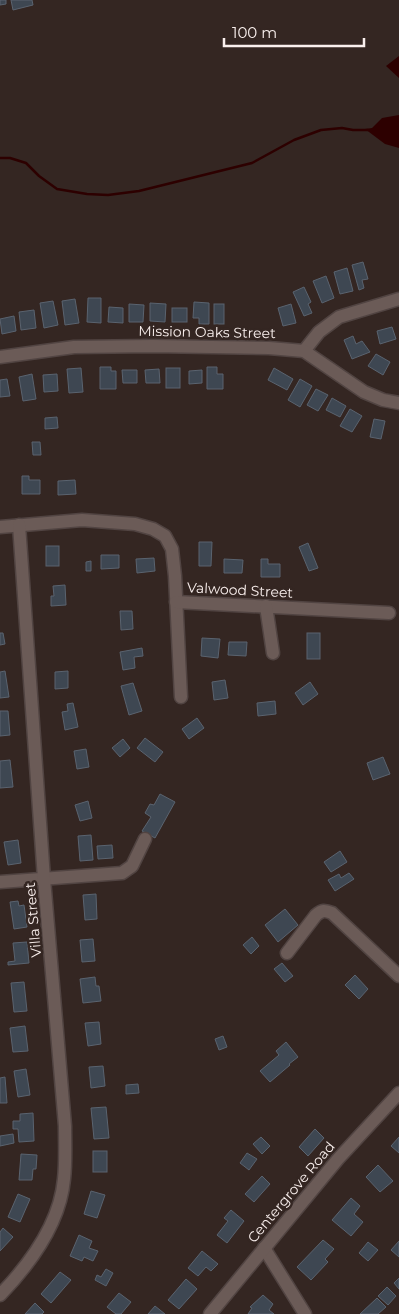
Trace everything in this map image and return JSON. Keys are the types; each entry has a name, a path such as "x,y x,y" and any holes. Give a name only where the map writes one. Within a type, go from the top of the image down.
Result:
{"street":[{"path":"399,299 340,317 319,332 304,351 364,392 383,400 399,402"},
{"name":"Mission Oaks Street","path":"0,357 74,347 240,347 304,351"},
{"name":"Valwood Street","path":"0,526 82,520 134,524 153,529 165,536 172,548 176,602 388,613"},
{"name":"Villa Street","path":"0,1295 23,1268 45,1236 62,1194 64,1180 64,1126 44,879 19,525"},
{"path":"176,602 180,697"},
{"path":"266,606 273,653"},
{"path":"0,882 122,873 132,866 145,840"},
{"path":"287,953 316,915 320,911 326,910 332,913 399,976"},
{"name":"Centergrove Road","path":"210,1314 338,1159 399,1093"},
{"path":"264,1248 305,1314"}],"shaded area":[{"path":"399,56 399,78 386,66"},
{"path":"399,115 399,148 385,144 365,129 372,128 382,118"}],"building":[{"path":"0,0 6,0 6,4 0,5"},
{"path":"11,0 32,0 33,5 13,10"},
{"path":"363,262 368,279 362,280 364,288 359,290 352,265"},
{"path":"347,268 353,291 340,294 334,272"},
{"path":"326,276 334,298 322,303 313,281"},
{"path":"304,287 311,302 308,304 312,313 304,316 293,292"},
{"path":"88,298 101,298 101,323 87,322"},
{"path":"75,299 79,323 65,325 62,301"},
{"path":"53,301 58,325 44,328 40,303"},
{"path":"194,302 209,303 209,324 199,324 199,318 193,318"},
{"path":"150,303 166,304 165,322 150,321"},
{"path":"129,304 144,305 143,322 129,322"},
{"path":"214,304 224,304 224,324 214,324"},
{"path":"291,304 296,323 283,326 278,308"},
{"path":"109,307 123,308 123,323 108,322"},
{"path":"172,308 187,308 187,322 172,322"},
{"path":"34,310 36,328 21,330 19,312"},
{"path":"14,316 16,331 2,334 0,319"},
{"path":"392,327 396,339 380,344 377,331"},
{"path":"353,336 356,344 362,341 370,352 352,359 344,340"},
{"path":"376,354 390,362 383,375 368,366"},
{"path":"100,367 111,367 111,371 116,371 116,389 100,389"},
{"path":"207,367 217,367 217,374 223,374 223,389 207,389"},
{"path":"81,368 83,392 69,393 67,369"},
{"path":"166,368 180,368 180,388 166,388"},
{"path":"274,368 293,379 287,390 268,380"},
{"path":"159,369 160,383 146,383 145,370"},
{"path":"122,370 137,370 137,383 123,383"},
{"path":"202,370 202,383 189,384 189,371"},
{"path":"32,374 36,399 23,401 19,377"},
{"path":"57,374 58,391 44,392 43,375"},
{"path":"7,379 10,396 0,397 0,380"},
{"path":"300,379 312,386 300,407 288,400"},
{"path":"316,389 328,395 318,411 307,405"},
{"path":"332,398 346,406 340,417 326,410"},
{"path":"350,409 362,416 352,432 340,426"},
{"path":"57,417 58,428 45,429 45,418"},
{"path":"374,419 385,421 381,439 370,437"},
{"path":"32,442 40,442 41,455 33,455"},
{"path":"22,476 29,476 29,480 40,480 40,494 22,494"},
{"path":"75,480 76,494 58,495 58,481"},
{"path":"199,542 212,542 211,566 199,566"},
{"path":"308,543 318,568 309,571 299,547"},
{"path":"46,546 59,546 59,566 46,566"},
{"path":"101,555 119,555 119,568 101,569"},
{"path":"154,558 155,571 137,573 136,559"},
{"path":"224,559 243,560 242,573 224,573"},
{"path":"261,559 268,559 268,564 280,564 280,577 261,577"},
{"path":"91,561 91,571 86,571 86,562"},
{"path":"65,585 66,605 51,606 51,596 54,596 53,586"},
{"path":"120,611 132,611 133,629 121,630"},
{"path":"0,633 3,633 5,644 0,645"},
{"path":"307,633 320,633 320,659 307,659"},
{"path":"202,638 220,639 218,658 201,656"},
{"path":"229,642 247,642 246,656 228,655"},
{"path":"142,648 143,656 134,657 135,668 123,670 120,652"},
{"path":"5,671 9,697 0,698 0,672"},
{"path":"68,671 68,688 55,689 55,672"},
{"path":"225,680 228,698 214,700 212,682"},
{"path":"310,682 318,694 303,705 295,693"},
{"path":"133,683 142,711 129,715 121,686"},
{"path":"275,701 276,714 258,716 257,703"},
{"path":"73,703 78,727 65,730 62,712 68,711 67,704"},
{"path":"0,711 8,711 10,735 0,736"},
{"path":"197,718 204,728 189,739 182,729"},
{"path":"145,738 163,752 155,762 137,748"},
{"path":"123,739 130,748 120,757 112,748"},
{"path":"86,749 89,767 77,769 74,751"},
{"path":"383,757 390,774 373,780 367,763"},
{"path":"10,760 13,787 0,788 0,761"},
{"path":"160,794 175,802 155,838 142,831 151,817 145,813 150,804 154,805"},
{"path":"88,801 92,818 80,821 75,805"},
{"path":"91,835 93,860 80,861 78,836"},
{"path":"18,840 21,863 8,865 4,842"},
{"path":"112,845 113,858 98,859 97,846"},
{"path":"340,851 347,862 331,872 324,862"},
{"path":"349,873 354,879 335,891 328,880 339,874 341,878"},
{"path":"96,894 97,919 85,920 83,895"},
{"path":"18,901 19,906 24,905 27,927 14,929 10,902"},
{"path":"285,909 298,925 278,942 265,925"},
{"path":"252,937 259,946 251,954 243,945"},
{"path":"93,939 95,961 82,962 80,940"},
{"path":"27,942 29,963 8,965 8,962 15,961 13,943"},
{"path":"282,963 293,976 285,982 274,969"},
{"path":"355,975 368,989 359,999 345,985"},
{"path":"95,977 96,986 99,986 101,1001 83,1003 80,979"},
{"path":"24,982 27,1011 14,1012 11,983"},
{"path":"99,1022 101,1044 88,1046 85,1023"},
{"path":"25,1026 28,1051 13,1052 10,1028"},
{"path":"223,1036 227,1047 219,1050 215,1039"},
{"path":"286,1042 298,1057 270,1082 260,1071 279,1055 276,1051"},
{"path":"103,1066 105,1086 91,1088 89,1067"},
{"path":"26,1069 30,1095 18,1097 14,1071"},
{"path":"5,1077 7,1103 0,1103 0,1078"},
{"path":"138,1084 139,1093 126,1094 126,1085"},
{"path":"106,1107 109,1138 94,1139 91,1108"},
{"path":"33,1113 34,1141 19,1142 18,1129 13,1129 13,1121 20,1121 20,1114"},
{"path":"315,1129 324,1138 308,1156 299,1147"},
{"path":"13,1134 14,1143 0,1146 0,1136"},
{"path":"261,1137 270,1146 262,1154 253,1144"},
{"path":"399,1137 399,1153 391,1146"},
{"path":"93,1151 107,1151 107,1172 93,1172"},
{"path":"247,1153 257,1159 249,1170 240,1163"},
{"path":"21,1154 37,1155 36,1169 33,1169 32,1180 19,1180"},
{"path":"378,1165 393,1181 380,1192 366,1177"},
{"path":"262,1176 270,1184 254,1202 245,1194"},
{"path":"91,1191 105,1195 97,1218 84,1214"},
{"path":"18,1194 30,1199 20,1222 8,1217"},
{"path":"351,1198 360,1206 354,1214 363,1222 351,1236 332,1220"},
{"path":"231,1210 244,1221 227,1243 217,1235 228,1221 224,1218"},
{"path":"3,1228 13,1237 0,1251 0,1232"},
{"path":"79,1235 92,1241 89,1248 98,1251 93,1261 84,1257 82,1261 70,1256"},
{"path":"323,1240 334,1249 325,1259 328,1262 311,1280 297,1267"},
{"path":"399,1241 399,1257 391,1250"},
{"path":"368,1242 378,1250 368,1261 359,1253"},
{"path":"202,1251 218,1264 211,1271 206,1267 198,1276 188,1268"},
{"path":"106,1269 113,1273 106,1286 95,1280 97,1275 101,1277"},
{"path":"60,1272 71,1280 51,1303 41,1294"},
{"path":"399,1278 399,1289 394,1283"},
{"path":"186,1279 197,1289 179,1309 168,1300"},
{"path":"387,1287 396,1296 388,1305 378,1296"},
{"path":"119,1293 131,1302 121,1314 116,1314 107,1307"},
{"path":"263,1295 273,1304 269,1310 274,1314 248,1314 252,1308 250,1307"},
{"path":"377,1298 386,1307 378,1314 360,1314"},
{"path":"35,1303 44,1312 42,1314 25,1314"},
{"path":"155,1306 165,1314 148,1314"}],"waterway":[{"path":"0,158 10,158 26,163 39,176 57,189 108,195 139,191 252,163 294,140 321,130 342,128 368,130"}]}
